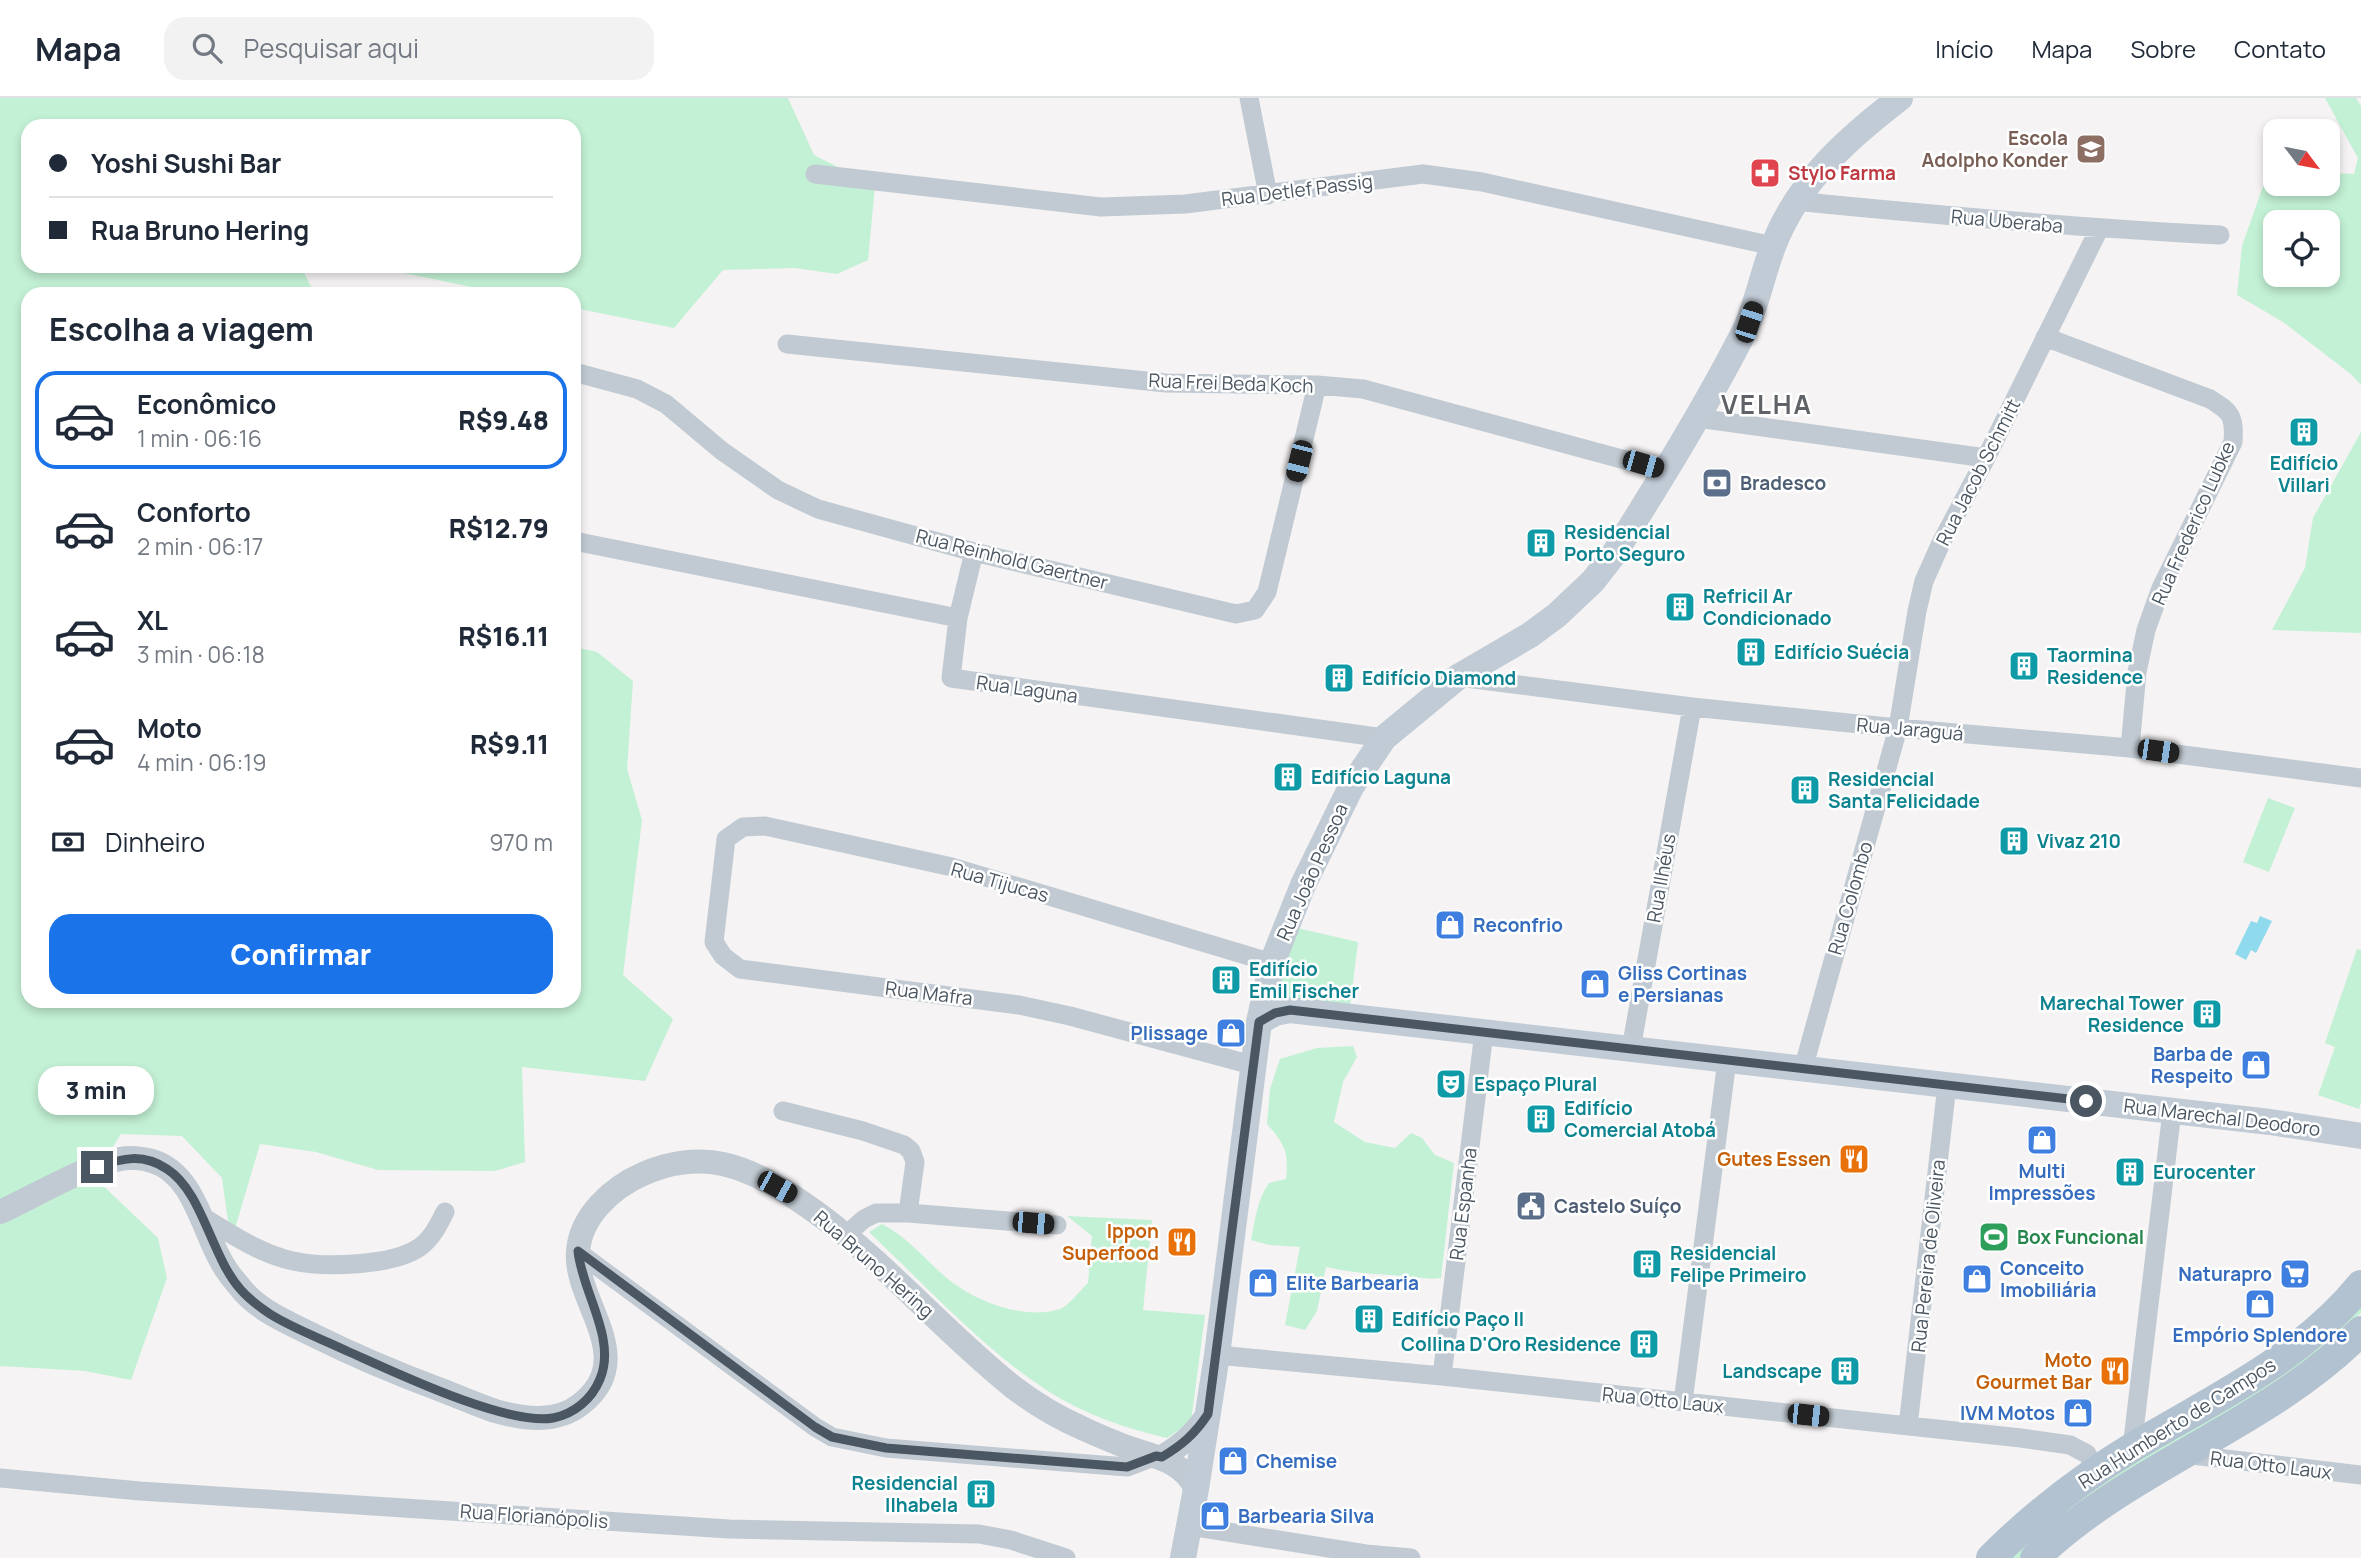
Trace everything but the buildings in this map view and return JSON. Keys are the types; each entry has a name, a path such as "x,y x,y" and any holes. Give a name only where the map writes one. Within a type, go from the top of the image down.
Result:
{"main road":[{"name":"Rua João Pessoa","path":"1182,1558 1190,1526 1217,1355 1259,1022 1270,974 1303,885 1345,800 1384,738 1458,677 1530,635 1557,615 1593,580 1614,554 1697,418 1749,322 1773,246 1794,201 1826,161 1900,98"},
{"path":"1270,974 1290,1010"},
{"name":"Rua Marechal Deodoro","path":"1259,1022 1275,1013 1290,1010 2270,1122 2361,1136"},
{"name":"Rua Humberto de Campos","path":"1991,1558 2061,1496 2097,1471 2273,1364 2345,1304 2361,1284"},
{"name":"Rua Humberto de Campos","path":"2035,1558 2089,1512 2289,1390 2361,1331"}],"street":[{"path":"1249,98 1269,195"},
{"name":"Rua Detlef Passig","path":"815,174 1101,207 1185,204 1423,174 1482,181 1773,246"},
{"name":"Rua Uberaba","path":"1794,201 1954,218 2220,235"},
{"name":"Rua Jacob Schmitt","path":"1898,728 1924,581 1941,542 1986,458 2099,229"},
{"name":"Rua Frederico Lubke","path":"2045,337 2210,400 2227,410 2235,424 2233,442 2161,588 2147,630 2137,672 2130,748"},
{"name":"Rua Frei Beda Koch","path":"787,344 1166,383 1317,385 1363,389 1666,471"},
{"name":"Rua Reinhold Gaertner","path":"581,374 637,389 666,404 722,451 767,482 818,509 974,552 1236,614 1255,610 1267,592 1317,385"},
{"path":"1697,418 1986,458"},
{"path":"581,542 958,618 974,552"},
{"name":"Rua Laguna","path":"958,618 951,678 1384,738"},
{"name":"Rua Jaraguá","path":"1458,677 1692,707 2130,748 2361,778"},
{"name":"Rua Ilhéus","path":"1631,1049 1692,707"},
{"name":"Rua Colombo","path":"1803,1069 1898,728"},
{"name":"Rua Tijucas","path":"726,839 743,827 765,826 951,867 1270,974"},
{"name":"Rua Mafra","path":"726,839 714,943 723,956 740,969 1019,1005 1252,1065"},
{"name":"Rua Espanha","path":"1442,1376 1484,1032"},
{"path":"1683,1402 1727,1060"},
{"name":"Rua Pereira de Oliveira","path":"1908,1426 1947,1085"},
{"path":"783,1111 863,1131 904,1145 911,1151 915,1162 908,1213"},
{"path":"2132,1448 2172,1111"},
{"path":"0,1213 83,1172 123,1158 155,1161 183,1184 221,1261 242,1290 271,1314 395,1373 495,1411 535,1418 553,1418 574,1409 592,1396 601,1377 605,1359 603,1335 580,1271 578,1251"},
{"name":"Rua Bruno Hering","path":"578,1251 589,1219 605,1198 643,1174 660,1167 692,1161 723,1164 758,1176 796,1197 846,1235 1013,1387 1041,1407 1082,1428 1159,1456 1186,1472 1196,1489"},
{"path":"201,1216 268,1253 292,1261 322,1265 397,1257 418,1248 434,1233 445,1212"},
{"path":"846,1235 864,1219 876,1213 908,1213 1057,1225"},
{"path":"578,1251 832,1437 886,1448 1127,1467 1184,1444 1208,1414"},
{"name":"Rua Otto Laux","path":"1217,1355 1442,1376 2070,1445 2087,1454 2097,1471"},
{"name":"Rua Otto Laux","path":"2182,1454 2361,1475"},
{"name":"Rua Florianópolis","path":"0,1478 140,1491 729,1529 979,1534 1011,1540 1066,1558"},
{"path":"1190,1526 1366,1554 1411,1558"}],"green space":[{"path":"0,98 788,98 814,155 875,186 868,260 837,274 795,268 723,270 674,328 581,309 581,287 471,287 404,273 581,273 581,119 21,119 21,273 304,273 311,287 21,287 21,1008 581,1008 581,649 597,652 633,681 627,769 642,820 623,975 673,1019 645,1081 522,1067 525,1162 495,1171 378,1170 316,1152 260,1144 231,1242 222,1178 182,1136 121,1134 94,1177 158,1238 167,1278 131,1380 85,1371 0,1366"},
{"path":"2325,98 2356,98 2361,106 2361,385 2352,375 2283,322 2237,295 2242,246 2263,186 2263,196 2340,196 2340,173 2354,174 2358,158 2340,125 2340,119 2337,119"},
{"path":"2361,432 2361,633 2272,630 2305,568 2313,518"},
{"path":"2268,798 2295,808 2269,872 2243,862"},
{"path":"1297,928 1358,942 1350,1006 1287,998 1279,990 1282,966"},
{"path":"2357,949 2361,950 2359,1109 2318,1095 2335,1047 2325,1043"},
{"path":"1353,1046 1357,1057 1343,1082 1334,1122 1365,1142 1395,1148 1411,1133 1422,1138 1435,1155 1454,1163 1441,1278 1364,1273 1326,1267 1317,1311 1305,1330 1285,1325 1300,1247 1269,1245 1251,1240 1257,1210 1269,1183 1286,1179 1287,1162 1284,1149 1267,1124 1270,1089 1280,1059 1317,1048"},
{"path":"1067,1216 1152,1220 1143,1310 1205,1315 1191,1422 1167,1438 1090,1414 1024,1375 956,1316 869,1232 882,1224 892,1230 953,1283 976,1297 1018,1311 1047,1312 1064,1307 1088,1283 1092,1236"},
{"path":"2361,1303 2361,1313 2314,1355 2019,1558 2011,1558 2059,1515"}],"water":[{"path":"2260,916 2272,921 2256,953 2251,950 2246,960 2235,954 2251,921 2257,923"}],"place":[{"name":"Escola Adolpho Konder","path":"2091,149"},
{"name":"Stylo Farma","path":"1765,173"},
{"name":"Edifício Villari","path":"2304,432"},
{"name":"Bradesco","path":"1717,483"},
{"name":"Residencial Porto Seguro","path":"1541,543"},
{"name":"Refricil Ar Condicionado","path":"1680,607"},
{"name":"Edifício Suécia","path":"1751,652"},
{"name":"Taormina Residence","path":"2024,666"},
{"name":"Edifício Diamond","path":"1339,678"},
{"name":"Edifício Laguna","path":"1288,777"},
{"name":"Residencial Santa Felicidade","path":"1805,790"},
{"name":"Vivaz 210","path":"2014,841"},
{"name":"Reconfrio","path":"1450,925"},
{"name":"Edifício Emil Fischer","path":"1226,980"},
{"name":"Gliss Cortinas e Persianas","path":"1595,984"},
{"name":"Marechal Tower Residence","path":"2207,1014"},
{"name":"Plissage","path":"1231,1033"},
{"name":"Barba de Respeito","path":"2256,1065"},
{"name":"Espaço Plural","path":"1451,1084"},
{"name":"Edifício Comercial Atobá","path":"1541,1119"},
{"name":"Multi Impressões","path":"2042,1140"},
{"name":"Gutes Essen","path":"1854,1159"},
{"name":"Eurocenter","path":"2130,1172"},
{"name":"Castelo Suíço","path":"1531,1206"},
{"name":"Box Funcional","path":"1994,1237"},
{"name":"Ippon Superfood","path":"1182,1242"},
{"name":"Residencial Felipe Primeiro","path":"1647,1264"},
{"name":"Naturapro","path":"2295,1274"},
{"name":"Conceito Imobiliária","path":"1977,1279"},
{"name":"Elite Barbearia","path":"1263,1283"},
{"name":"Empório Splendore","path":"2260,1304"},
{"name":"Edifício Paço II","path":"1369,1319"},
{"name":"Collina D'Oro Residence","path":"1644,1344"},
{"name":"Landscape","path":"1845,1371"},
{"name":"Moto Gourmet Bar","path":"2115,1371"},
{"name":"IVM Motos","path":"2078,1413"},
{"name":"Chemise","path":"1233,1461"},
{"name":"Residencial Ilhabela","path":"981,1494"},
{"name":"Barbearia Silva","path":"1215,1516"}],"district":[{"name":"VELHA","path":"1767,404"}],"route":[{"path":"97,1167 123,1158 155,1161 183,1184 221,1261 242,1290 271,1314 395,1373 495,1411 535,1418 553,1418 574,1409 592,1396 601,1377 605,1359 603,1335 580,1271 578,1251 832,1437 886,1448 1127,1467 1156,1456 1162,1457 1184,1444 1208,1414 1259,1022 1275,1013 1290,1010 2086,1101"}]}
